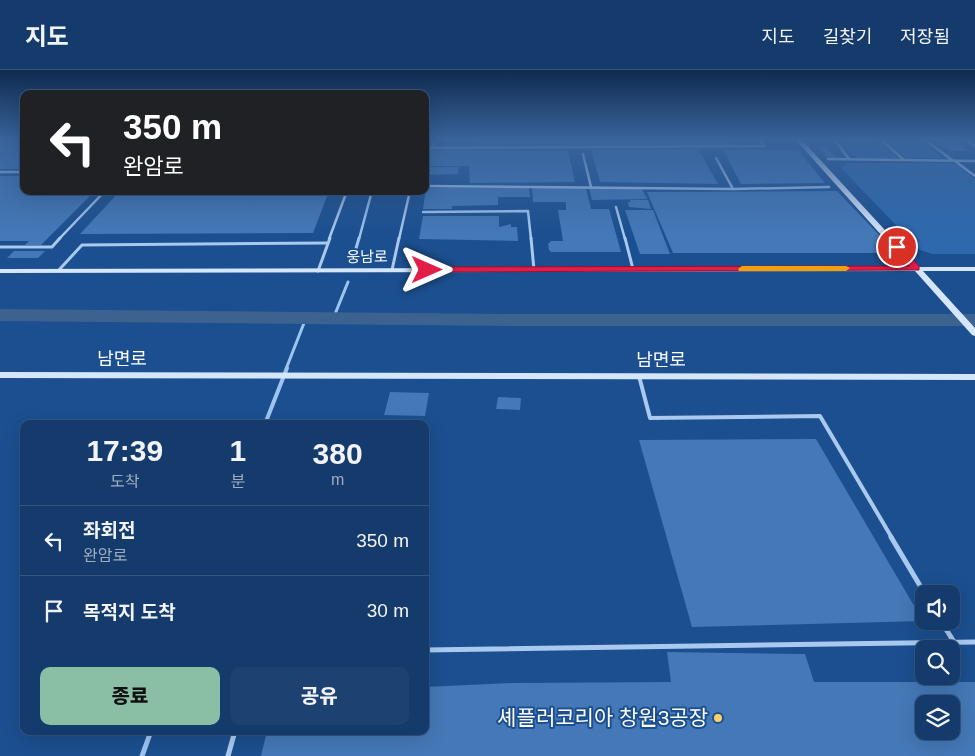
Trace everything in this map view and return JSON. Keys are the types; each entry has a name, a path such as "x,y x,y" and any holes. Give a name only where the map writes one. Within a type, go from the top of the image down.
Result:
{"street":[{"path":"827,171 975,333"},
{"name":"웅남로","path":"0,271 975,269"},
{"name":"남면로","path":"0,375 975,377"}],"lane":[{"path":"587,171 591,188"},
{"path":"723,171 733,189"},
{"path":"0,172 20,172"},
{"path":"429,186 733,189 829,187"},
{"path":"0,247 52,247 101,195"},
{"path":"318,271 346,195"},
{"path":"392,270 409,195"},
{"path":"616,207 633,269"},
{"path":"423,212 528,211 534,270"},
{"path":"58,271 82,244 328,244"},
{"path":"639,376 650,418 820,416 920,585"},
{"path":"960,642 975,642"},
{"path":"429,650 915,643"},
{"path":"228,756 234,735"}],"shaded area":[{"path":"844,171 965,171 975,179 975,254 932,254 920,250"}],"building":[{"path":"429,171 458,171 458,174 429,175"},
{"path":"469,171 573,171 575,182 470,183"},
{"path":"597,171 711,171 718,184 600,182"},
{"path":"734,171 815,171 825,183 741,184"},
{"path":"0,176 20,176 20,195 91,195 41,245 25,245 29,241 0,241"},
{"path":"429,188 529,188 530,197 498,197 498,205 452,206 452,209 423,209 425,195 429,195"},
{"path":"532,188 586,188 591,209 609,209 621,252 551,252 548,243 550,241 563,241 558,210 566,210 566,202 533,202"},
{"path":"589,188 642,189 647,199 592,200"},
{"path":"837,191 887,243 876,253 673,253 647,192"},
{"path":"116,195 327,195 313,233 80,234"},
{"path":"630,200 648,200 651,209 629,207 628,202 631,202"},
{"path":"625,210 653,210 670,254 640,254"},
{"path":"423,216 499,216 499,227 511,224 511,227 517,227 518,241 419,239"},
{"path":"14,251 45,251 38,258 7,258"},
{"path":"390,392 429,393 425,416 384,415"},
{"path":"498,397 521,398 520,410 496,409"},
{"path":"816,439 915,607 915,621 692,627 639,440"},
{"name":"셰플러코리아 창원3공장","path":"667,652 805,654 814,682 915,682 915,685 960,685 960,682 975,682 975,756 261,756 266,735 429,735 429,687 512,683 671,682"}],"waterway":[{"path":"359,239 371,195"},
{"path":"355,252 359,238"},
{"path":"333,319 348,282"},
{"path":"0,315 516,320 975,320"},
{"path":"286,369 306,318"},
{"path":"267,420 287,368"},
{"path":"142,756 150,735"}],"slow traffic":[{"path":"742,269 846,268"}],"place":[{"name":"셰플러코리아 창원3공장","path":"718,718"}],"route":[{"path":"427,270 916,268 897,247"}]}
